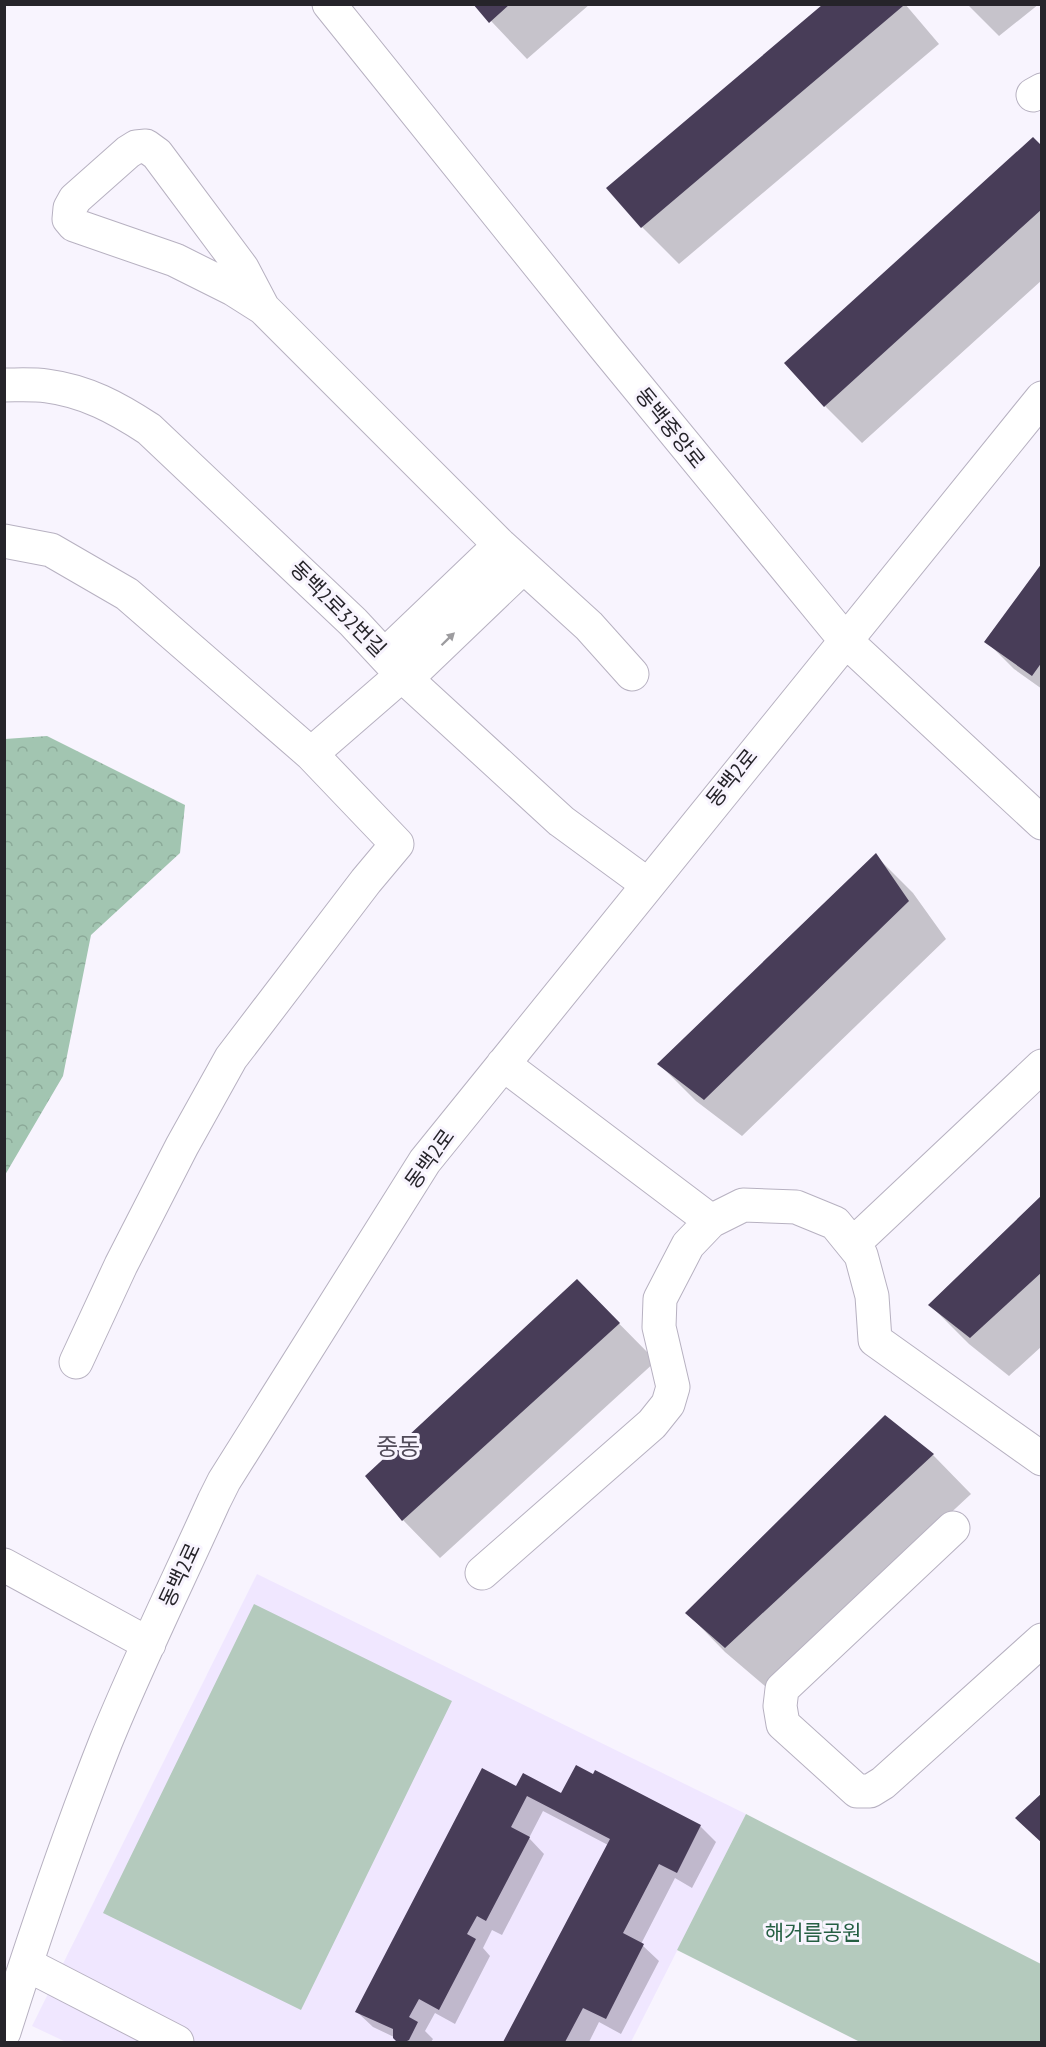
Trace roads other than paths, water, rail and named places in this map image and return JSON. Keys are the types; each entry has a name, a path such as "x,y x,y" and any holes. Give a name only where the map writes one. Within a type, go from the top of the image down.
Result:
{"street":[{"name":"동백중앙로","path":"329,4 604,346 846,641 1041,823"},
{"path":"263,308 242,268 157,154 146,146 136,147 128,152 72,203 69,219 74,225 175,260 233,289 263,308 511,556 589,626 632,674"},
{"name":"동백2로32번길","path":"4,386 46,385 81,393 119,409 149,429 277,548 398,670 561,820 647,884"},
{"name":"동백2로","path":"4,2032 64,1851 103,1751 224,1481 425,1161 1041,398"},
{"path":"4,541 51,550 128,594 311,754 397,844 231,1058 182,1146 76,1362"},
{"path":"311,754 511,556"},
{"path":"503,1064 711,1221"},
{"path":"853,1244 1041,1066"},
{"path":"482,1573 652,1424 668,1404 673,1388 659,1327 660,1299 688,1245 711,1221 743,1205 796,1207 835,1223 861,1255 872,1296 875,1341 1041,1459"},
{"path":"953,1528 782,1689 780,1706 783,1724 857,1791 870,1791 892,1775 1041,1640"},
{"path":"4,1565 149,1644"},
{"path":"26,1964 177,2043"}],"district":[{"name":"중동","path":"398,1447"}],"park label":[{"name":"해거름공원","path":"813,1933"}]}
